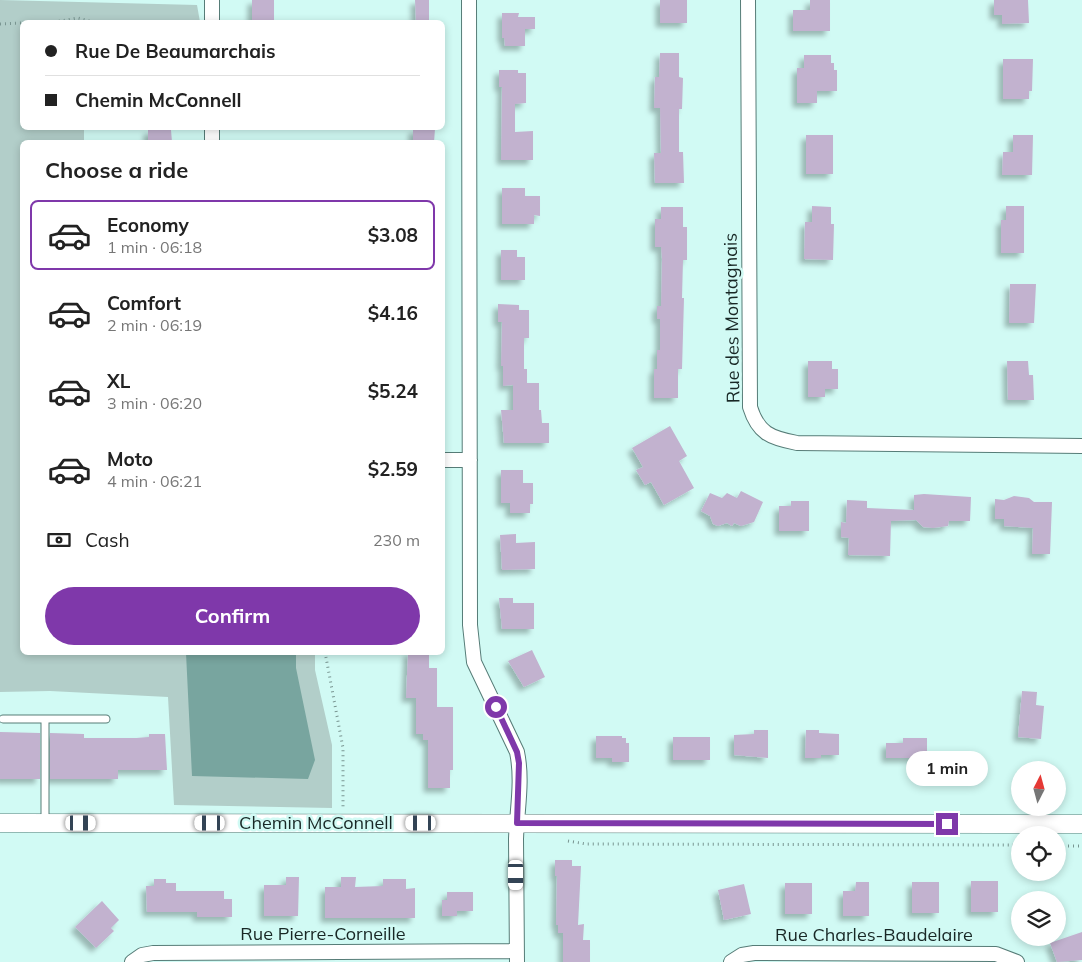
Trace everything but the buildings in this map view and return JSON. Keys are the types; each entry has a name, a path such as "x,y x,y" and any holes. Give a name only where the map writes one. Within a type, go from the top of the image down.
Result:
{"street":[{"path":"212,0 212,20"},
{"path":"469,0 471,647 474,662 517,752 520,778 517,823 517,956"},
{"name":"Rue des Montagnais","path":"748,0 750,407 755,421 765,433 780,440 797,443 1082,446"},
{"path":"445,460 470,460"},
{"name":"Chemin McConnell","path":"0,823 1082,824"},
{"name":"Rue Pierre-Corneille","path":"132,962 142,955 153,953 300,958 517,956"},
{"name":"Rue Charles-Baudelaire","path":"731,962 742,955 754,953 996,954 1017,962"}],"lane":[{"path":"3,718 106,719"},
{"path":"45,719 45,823"}],"path":[{"path":"66,20 78,18 86,20"},
{"path":"0,24 20,23"},
{"path":"326,655 343,748 343,823"},
{"path":"1066,846 1082,846"}],"shaded area":[{"path":"0,0 197,5 200,20 20,20 20,130 84,130 84,140 20,140 20,655 315,655 315,670 332,745 332,808 174,805 168,697 50,691 0,692"},
{"path":"186,655 296,655 296,668 315,760 308,779 192,776"}],"route":[{"path":"496,707 517,752 519,763 517,823 947,824"}]}
